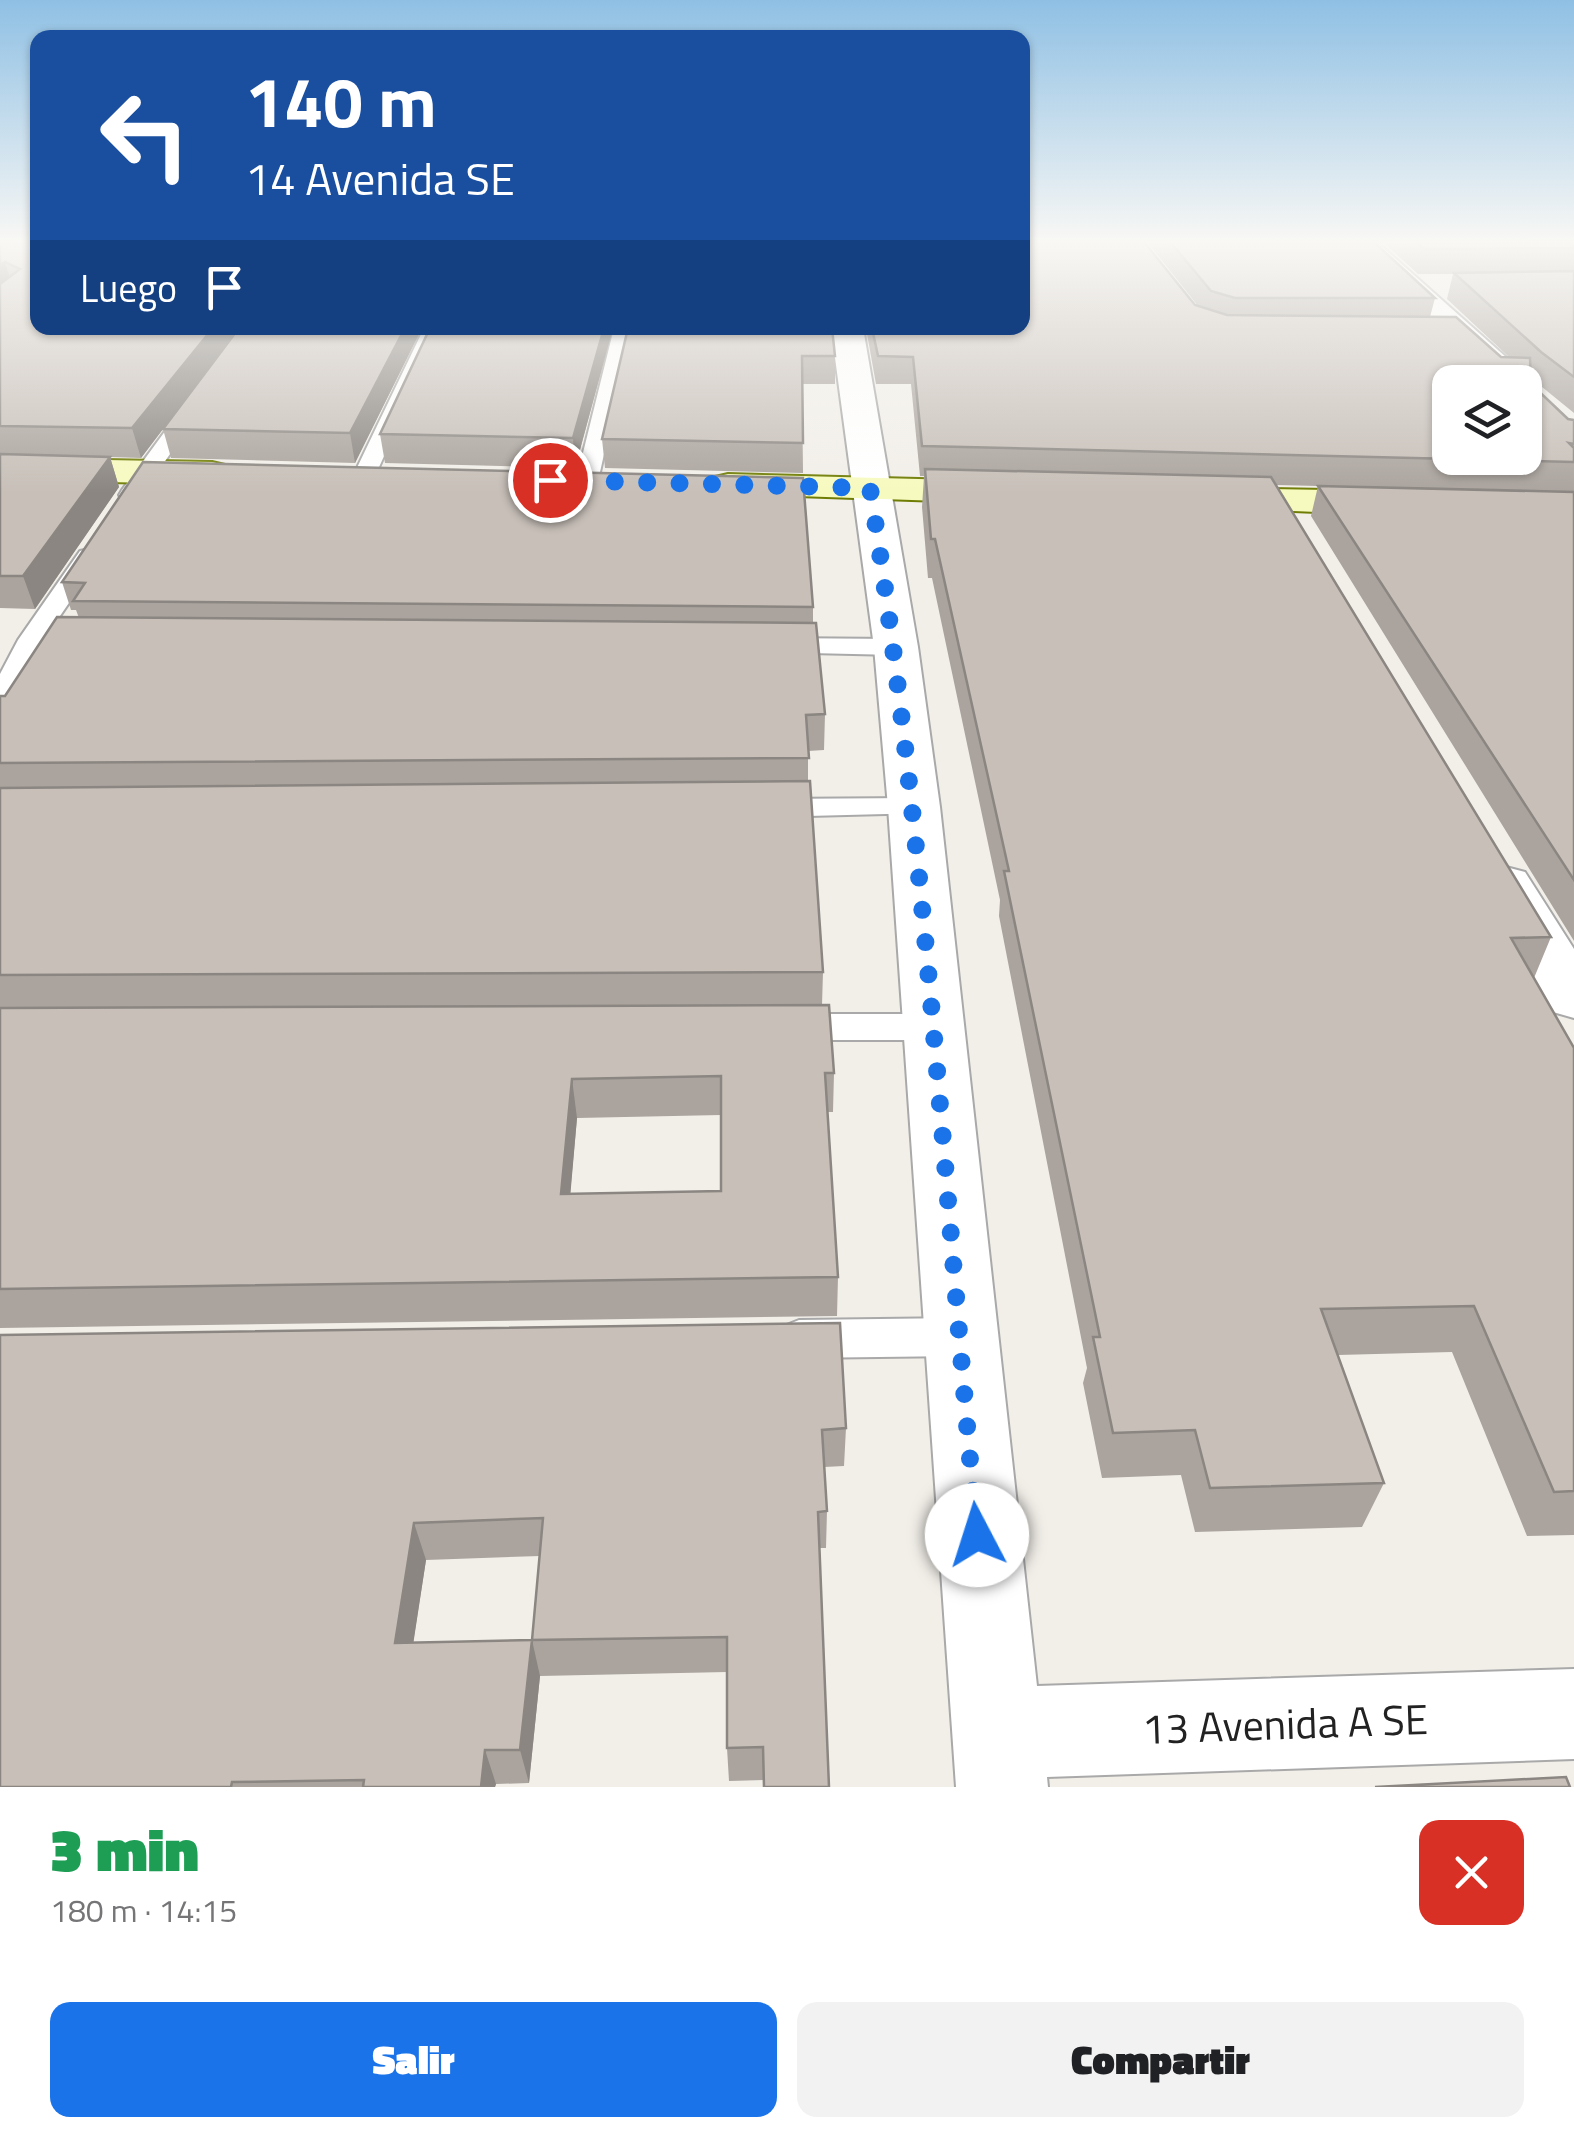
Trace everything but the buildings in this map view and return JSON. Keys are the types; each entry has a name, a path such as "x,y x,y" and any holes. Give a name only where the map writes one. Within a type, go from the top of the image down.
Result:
{"street":[{"path":"1453,326 1495,365"},
{"path":"848,335 896,647 914,807 999,1760"},
{"path":"0,469 245,474"},
{"path":"324,475 382,476"},
{"path":"568,481 625,482"},
{"path":"700,484 1026,493"},
{"path":"1181,498 1416,504"},
{"path":"1278,501 1308,552"},
{"path":"1482,843 1574,997"},
{"name":"13 Avenida A SE","path":"999,1760 1574,1714"}],"lane":[{"path":"1422,334 1461,334"},
{"path":"382,476 430,335"},
{"path":"568,481 620,335"},
{"path":"0,701 31,640 204,392"},
{"path":"31,640 110,641"},
{"path":"758,646 896,647"},
{"path":"735,808 914,807"},
{"path":"754,1028 933,1027"},
{"path":"759,1340 959,1337"}],"route":[{"path":"550,480 870,488 896,647 914,807 977,1535"}]}
